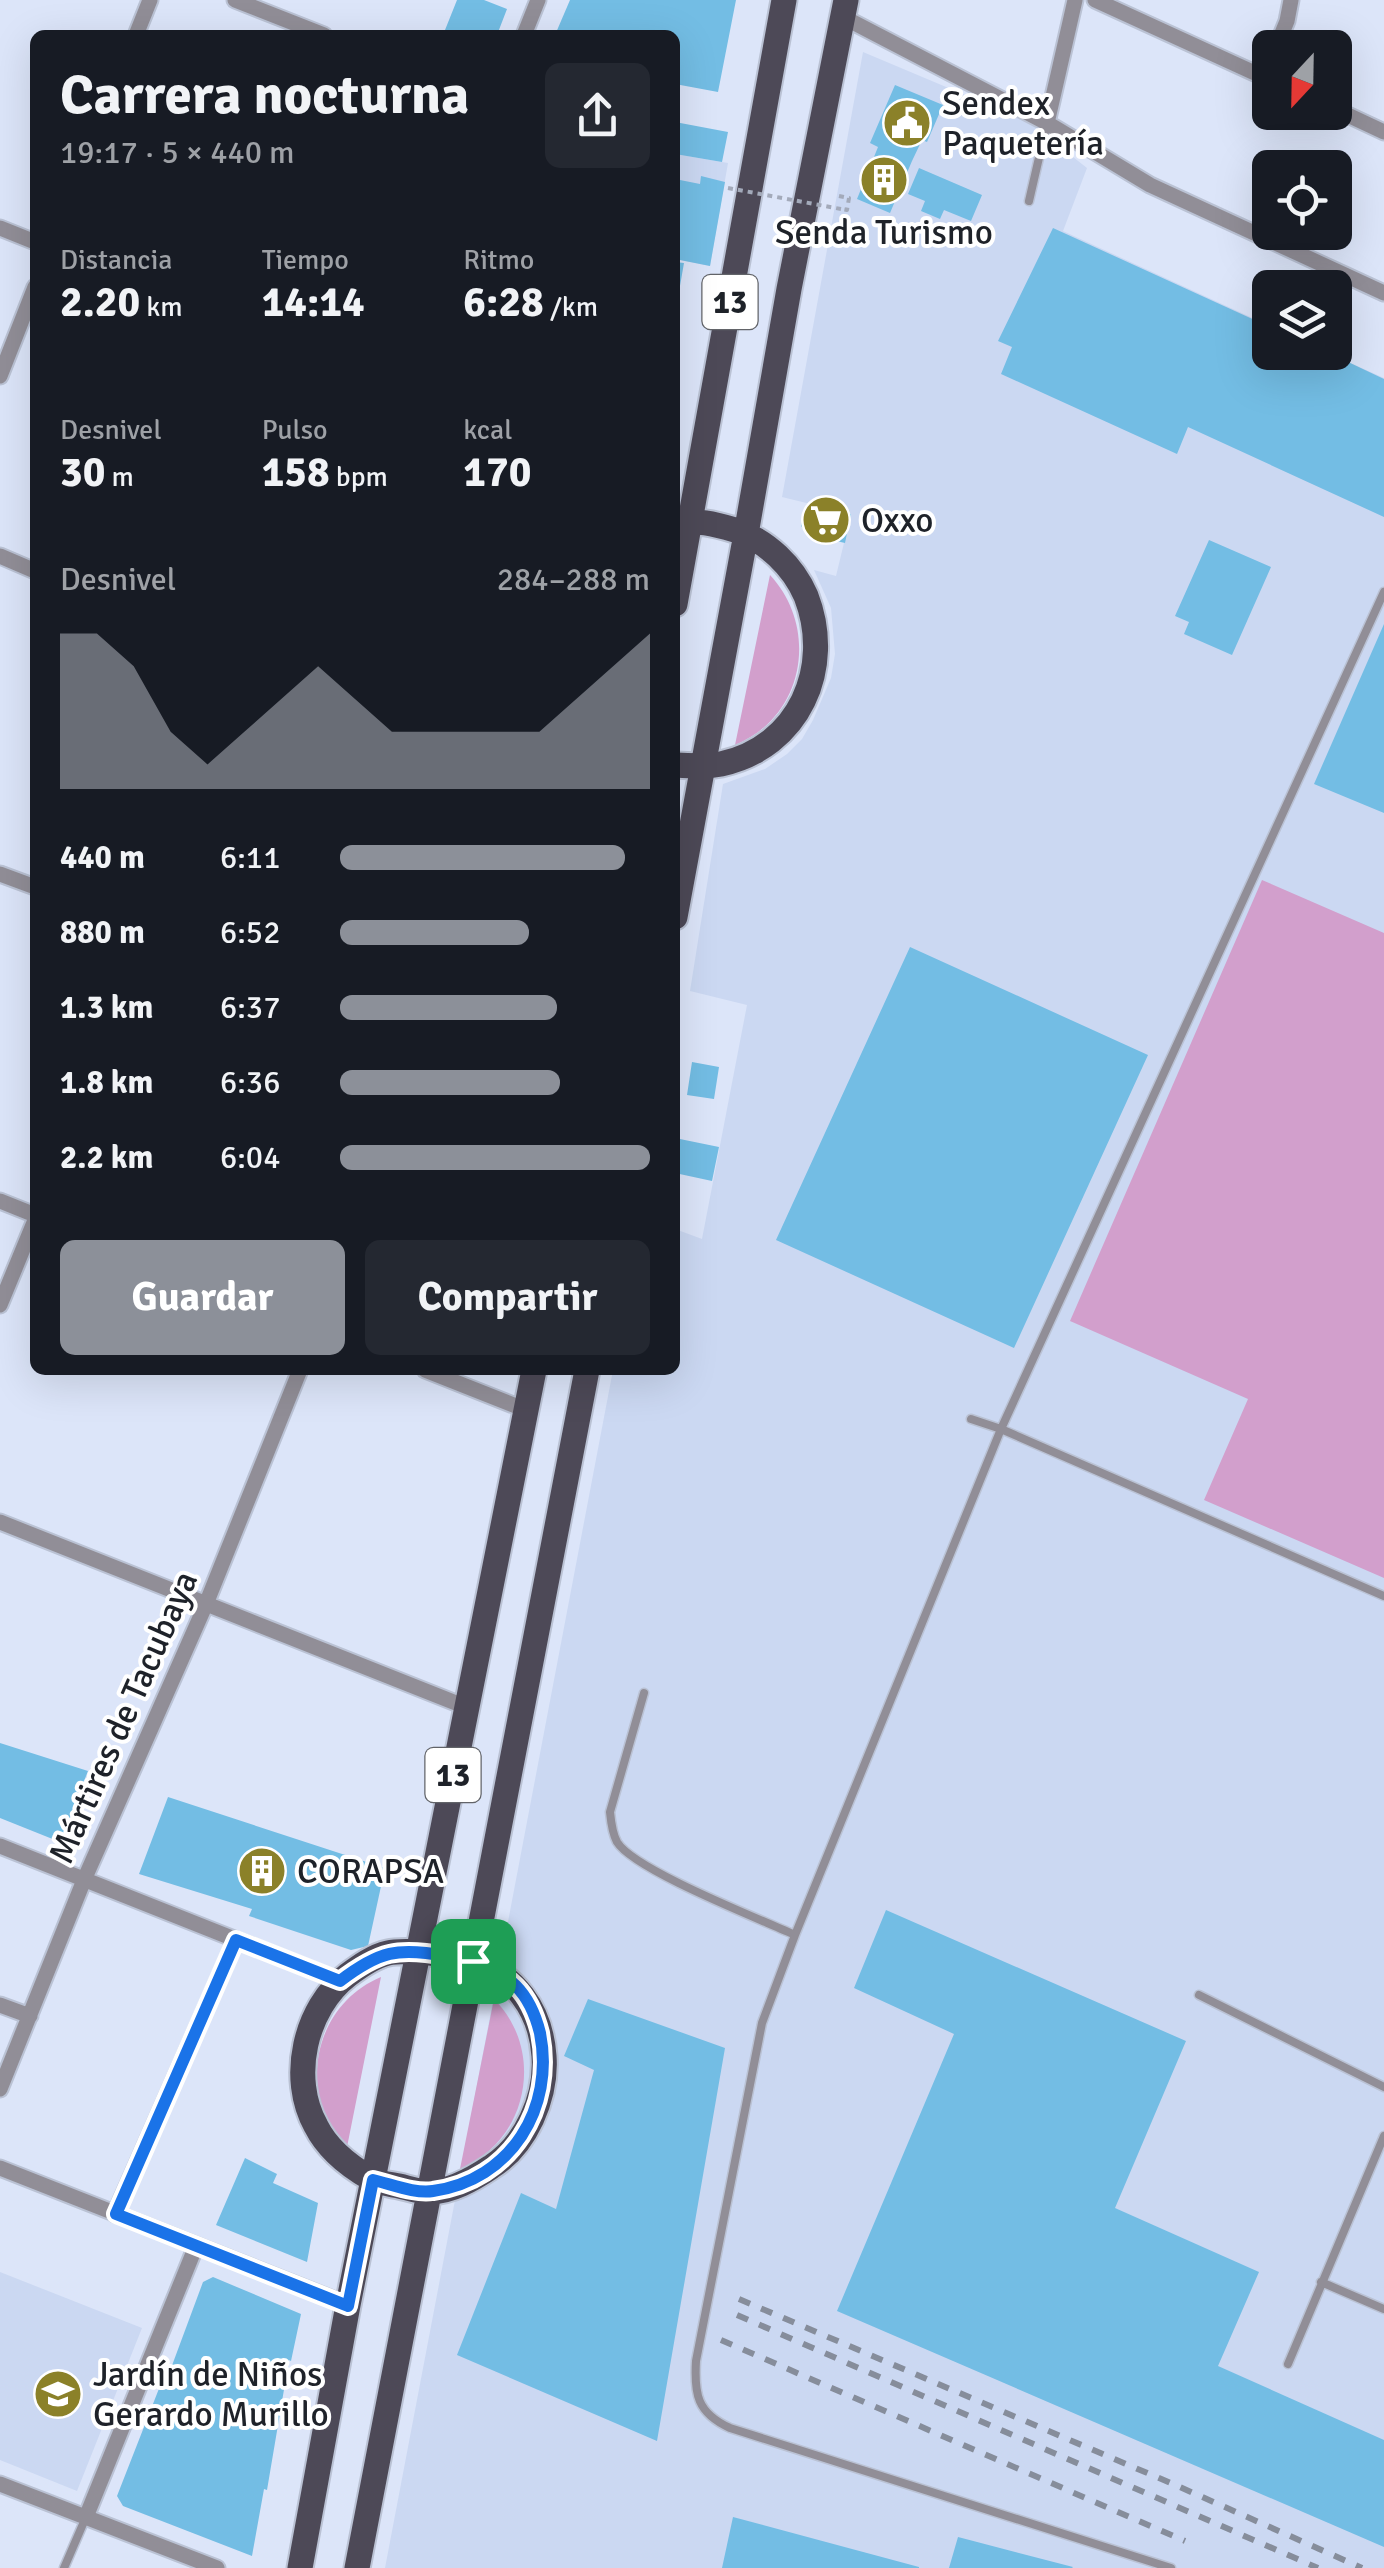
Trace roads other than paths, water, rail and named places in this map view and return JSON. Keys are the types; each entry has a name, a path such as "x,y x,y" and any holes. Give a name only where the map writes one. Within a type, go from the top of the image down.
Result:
{"main road":[{"name":"13","path":"680,546 683,512 784,0"},
{"name":"13","path":"680,889 844,8"},
{"path":"680,765 722,764 746,756 772,740 802,705 815,667 817,644 814,617 801,584 774,552 746,534 683,512"},
{"name":"13","path":"300,2568 348,2306 533,1375"},
{"name":"13","path":"357,2568 586,1375"},
{"path":"418,1951 473,1961 517,1986 536,2017 544,2056 540,2097 524,2134 498,2163 467,2183 429,2192 373,2180 340,2158 315,2126 304,2090 309,2030 340,1981 387,1953 418,1951"}],"street":[{"path":"138,30 150,0"},
{"path":"235,0 311,30"},
{"path":"526,30 538,0"},
{"path":"1046,123 1074,0"},
{"path":"1095,0 1252,72"},
{"path":"1284,30 1292,0"},
{"path":"844,8 976,94 1046,123 1150,186 1384,293"},
{"path":"1352,118 1384,132"},
{"path":"0,228 30,240"},
{"path":"0,376 30,300"},
{"path":"0,556 30,569"},
{"path":"0,874 30,885"},
{"path":"0,1201 30,1216"},
{"path":"0,1305 30,1230"},
{"name":"Mártires de Tacubaya","path":"0,2088 84,1880 206,1604 298,1375"},
{"path":"438,1375 526,1410"},
{"path":"0,1522 466,1707"},
{"path":"0,1846 340,1981"},
{"path":"116,2214 236,1940"},
{"path":"0,2004 30,2016"},
{"path":"0,2168 348,2306"},
{"path":"86,2517 196,2246"},
{"path":"0,2484 217,2568"}],"lane":[{"path":"1029,201 1046,123"},
{"path":"1171,2568 730,2428 716,2421 698,2400 694,2382 696,2360 758,2041 773,1990 1002,1429 1384,592"},
{"path":"970,1419 1002,1429 1384,1596"},
{"path":"644,1692 610,1812 618,1844 670,1878 795,1935"},
{"path":"1199,1995 1384,2086"},
{"path":"1288,2364 1384,2136"},
{"path":"1322,2282 1384,2309"},
{"path":"64,2568 86,2517"}],"railway":[{"path":"739,2299 1362,2568"},
{"path":"737,2315 1318,2568"},
{"path":"721,2340 1185,2541"}],"place":[{"name":"Sendex Paquetería","path":"907,123"},
{"name":"Senda Turismo","path":"884,180"},
{"name":"Oxxo","path":"826,520"},
{"name":"CORAPSA","path":"262,1871"},
{"name":"Jardín de Niños Gerardo Murillo","path":"58,2394"}]}
